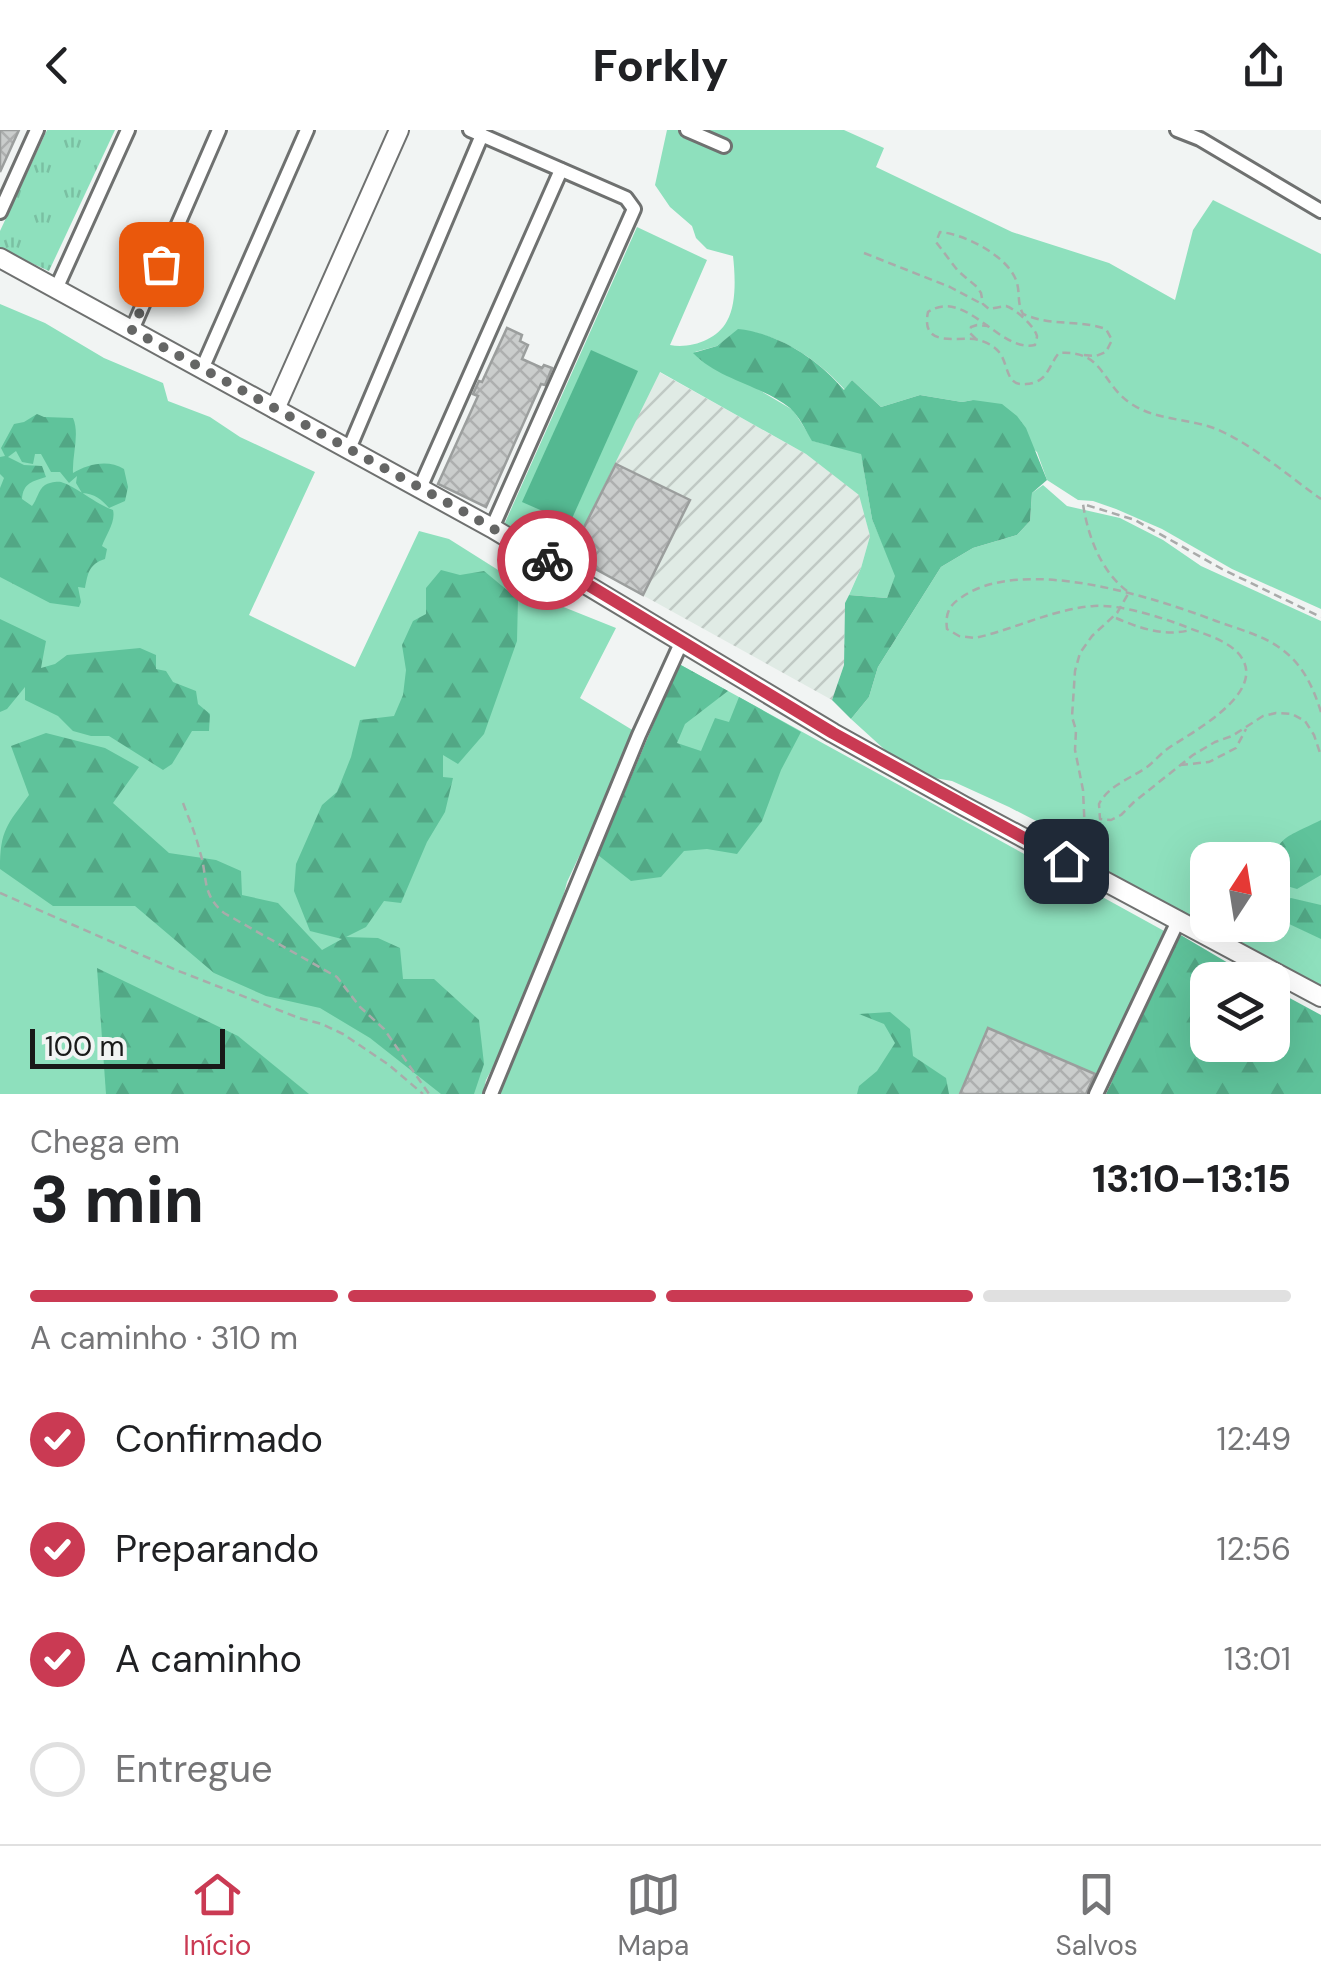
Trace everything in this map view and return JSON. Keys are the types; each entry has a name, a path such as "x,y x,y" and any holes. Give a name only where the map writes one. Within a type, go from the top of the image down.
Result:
{"street":[{"path":"0,212 36,130"},
{"path":"56,289 128,130"},
{"path":"132,330 219,130"},
{"path":"202,369 306,130"},
{"path":"275,408 399,130"},
{"path":"686,130 724,146"},
{"path":"1177,130 1201,135 1321,211"},
{"path":"349,449 476,133 626,198 634,209 492,528"},
{"path":"420,488 561,170"},
{"path":"0,258 492,528 849,742 1321,997"},
{"path":"491,1094 639,735 682,641"},
{"path":"1096,1094 1178,920"}],"path":[{"path":"983,304 977,287 941,251 936,242 940,232 976,243 1004,264 1018,286 1023,314 1055,324 1106,329 1112,340 1106,352 1096,356 1059,354 1043,378 1020,385 1013,383 1002,355 970,333 971,327 989,326"},
{"path":"864,253 950,287 989,309 1002,306 1012,310 1032,328 1037,340 1029,347 1013,344 967,314 944,306 928,312 928,328 942,339 977,340"},
{"path":"1084,355 1102,369 1115,392 1135,406 1154,416 1224,432 1321,500"},
{"path":"1128,592 1103,566 1083,504 1135,520 1222,570 1321,617"},
{"path":"1321,712 1309,681 1280,648 1258,636 1128,592 1048,580 995,583 975,588 952,604 946,614 947,629 958,636 976,638 1075,608 1121,608 1218,639 1241,656 1246,676 1228,708 1103,797 1100,818 1111,820 1121,815 1178,765 1276,712 1305,721 1321,756"},
{"path":"1087,872 1083,790 1072,717 1075,672 1080,653 1114,617 1128,592"},
{"path":"1114,617 1160,632 1191,629"},
{"path":"1178,765 1209,762 1236,748 1248,726"},
{"path":"183,803 213,904 338,977 360,1007 384,1029 428,1094"},
{"path":"0,893 243,998 343,1034 389,1065 422,1094"}],"shaded area":[{"path":"591,350 638,371 570,523 522,502"},
{"path":"659,372 806,454 860,495 870,536 845,603 844,665 832,700 570,555"}],"green space":[{"path":"47,130 115,130 49,271 0,249 0,231"},
{"path":"667,130 844,130 884,148 876,167 1012,232 1109,263 1175,300 1193,230 1213,200 1321,254 1321,609 1232,569 1162,529 1093,501 1078,500 1047,480 1037,452 973,400 962,402 920,395 881,407 852,380 845,390 823,368 783,342 738,330 717,346 695,352 793,410 813,441 861,453 872,519 896,575 887,598 849,595 870,536 859,495 806,454 660,372 570,555 504,525 637,227 707,260 670,345 694,344 710,338 730,314 733,256 707,249 655,185"},
{"path":"0,304 45,323 104,358 163,383 168,401 210,417 240,437 315,472 249,615 355,667 419,531 449,539 525,587 616,628 580,698 634,731 567,882 560,909 483,1094 0,1094"},
{"path":"738,329 768,336 796,349 844,390 852,380 881,407 920,395 1002,404 1026,428 1047,480 1032,493 1030,521 1017,535 973,548 941,567 878,667 869,697 851,719 832,700 844,665 845,603 849,595 887,598 895,576 872,519 861,454 812,441 790,408 715,370 693,353 717,346"},
{"path":"37,414 73,418 73,473 92,465 111,464 124,469 128,487 125,501 109,508 91,494 82,493 100,504 113,510 114,515 102,546 107,549 105,559 90,570 85,588 78,587 79,607 50,603 0,577 0,488 4,478 0,474 0,457 5,456 1,448 14,424","holes":["16,451 22,462 33,464 35,454 41,454 51,472 60,472 69,483 77,476 82,493 61,482 50,483 43,487 32,506 22,499 24,489 46,477 42,466 24,465 8,457"]},
{"path":"1043,485 1067,506 1120,518 1201,566 1321,621 1321,993 1290,976 1290,962 1263,962 1225,942 1290,942 1290,842 1190,842 1190,923 1109,880 1099,860 1104,833 1069,838 952,781 899,768 851,719 869,697 878,667 941,567 973,548 1017,535 1030,521 1032,493"},
{"path":"441,570 460,575 484,571 518,599 517,641 484,734 458,764 443,755 443,777 453,778 445,812 427,842 401,903 384,901 366,927 346,937 378,938 400,948 403,979 434,979 479,1020 484,1064 474,1094 441,1094 370,1038 320,1008 266,996 214,973 135,906 53,906 0,869 6,829 29,795 11,746 46,733 105,748 139,767 113,803 169,853 216,860 241,871 242,895 278,903 322,950 342,939 310,931 294,891 296,864 322,805 337,792 360,720 394,716 403,695 406,670 402,645 413,621 426,614 426,588"},
{"path":"0,619 46,641 41,668 67,655 140,648 156,655 156,669 166,671 173,682 196,691 198,704 210,714 209,731 192,731 172,764 163,770 109,736 73,731 58,716 25,700 25,687 0,712"},
{"path":"679,664 1166,932 1096,1074 989,1029 960,1094 498,1094"},
{"path":"679,664 728,691 685,724 677,743 701,751 715,718 729,722 739,697 801,732 781,770 762,821 737,854 707,849 684,851 661,877 631,881 598,855"},
{"path":"1321,820 1321,875 1297,889 1290,887 1290,842 1282,842"},
{"path":"1290,898 1321,905 1321,939 1290,924"},
{"path":"1179,934 1226,962 1190,962 1190,1062 1290,1062 1290,998 1321,1015 1321,1094 1106,1094"},
{"path":"97,968 238,1036 309,1094 106,1094"},
{"path":"890,1012 910,1029 913,1056 946,1078 949,1094 857,1094 859,1086 877,1071 895,1043 884,1024 859,1014"}],"building":[{"path":"0,130 19,130 0,172"},
{"path":"507,328 522,335 520,341 528,345 522,359 552,368 545,385 541,384 486,507 438,484 478,396 473,394"},
{"path":"616,464 690,500 643,595 570,555"},
{"path":"988,1028 1095,1074 1086,1094 960,1094"}],"way so far":[{"path":"161,264 132,330 547,560"}],"route":[{"path":"547,560 833,733 1066,861"}]}
